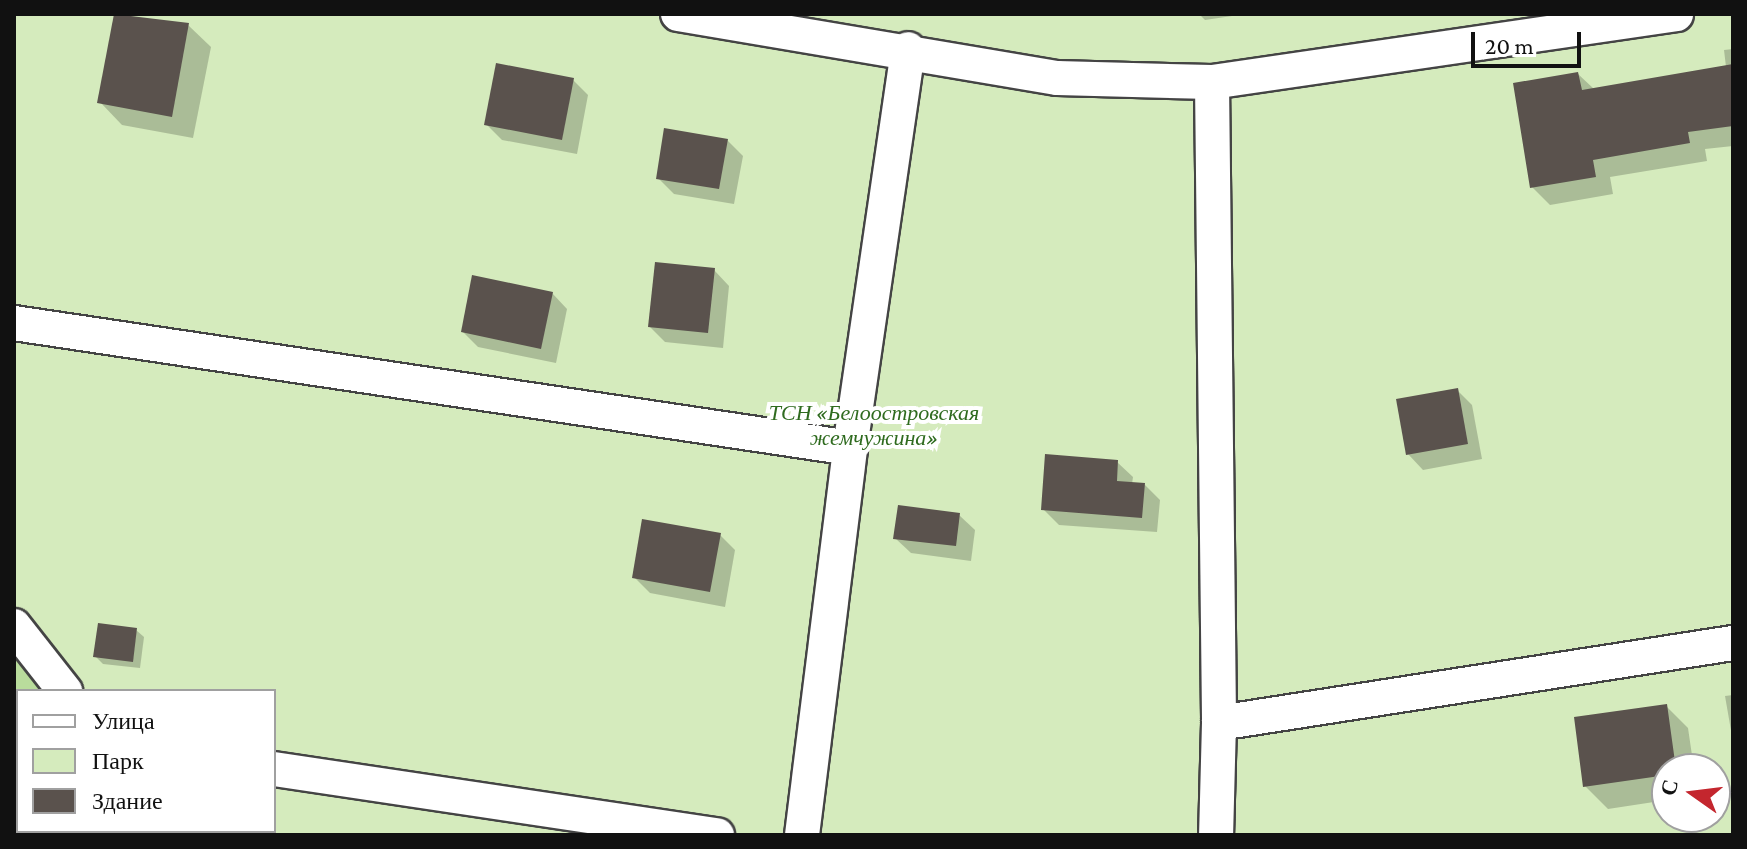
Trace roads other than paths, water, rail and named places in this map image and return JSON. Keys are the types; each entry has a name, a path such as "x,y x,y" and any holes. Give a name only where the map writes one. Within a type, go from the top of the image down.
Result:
{"street":[{"path":"678,14 908,49 1057,78 1212,82 1676,14"},
{"path":"802,835 850,448 908,49"},
{"path":"1212,82 1219,723 1216,835"},
{"path":"14,323 850,448"},
{"path":"14,626 63,689"},
{"path":"1219,723 1733,643"},
{"path":"276,769 717,835"}],"park label":[{"name":"ТСН «Белоостровская жемчужина»","path":"874,424"}]}
